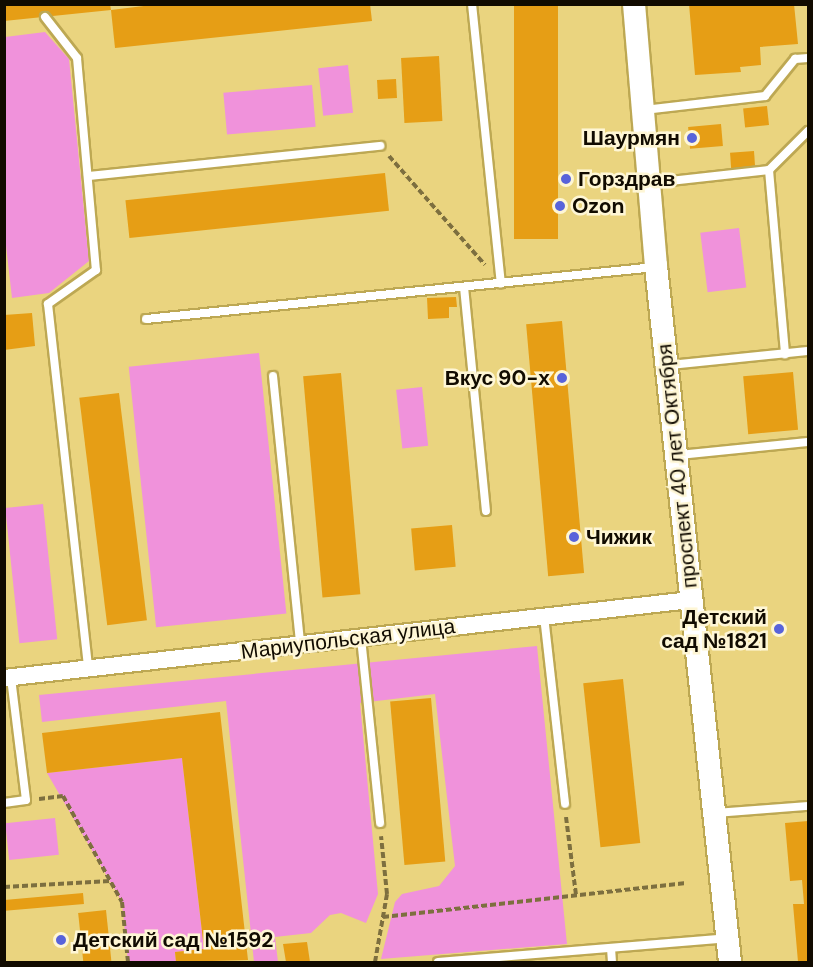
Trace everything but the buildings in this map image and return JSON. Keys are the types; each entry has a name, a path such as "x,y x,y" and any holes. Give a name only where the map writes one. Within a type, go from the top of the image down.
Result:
{"street":[{"name":"проспект 40 лет Октября","path":"634,4 656,266 730,963"},
{"name":"Мариупольская улица","path":"8,678 691,600"}],"lane":[{"path":"472,4 501,283"},
{"path":"45,17 77,57 96,270 48,304 88,668"},
{"path":"643,110 765,96 795,59 808,58"},
{"path":"649,184 769,170 808,131"},
{"path":"88,176 380,146"},
{"path":"769,170 785,354"},
{"path":"146,319 656,266"},
{"path":"464,286 486,511"},
{"path":"666,365 808,351"},
{"path":"273,376 300,645"},
{"path":"676,455 808,442"},
{"path":"544,616 565,804"},
{"path":"361,638 380,823"},
{"path":"4,802 26,800 8,678"},
{"path":"714,813 808,806"},
{"path":"438,963 727,938"},
{"path":"611,948 612,963"}],"path":[{"path":"380,146 501,283"},
{"path":"26,800 63,796 122,902 128,963"},
{"path":"565,804 576,895"},
{"path":"375,963 387,894 380,823"},
{"path":"4,887 110,881"},
{"path":"383,917 686,883"}],"shaded area":[{"path":"45,32 69,59 89,261 49,293 12,298 4,228 5,37"},
{"path":"348,65 353,113 323,116 318,68"},
{"path":"312,85 316,127 227,135 223,93"},
{"path":"739,228 746,288 708,292 700,233"},
{"path":"259,353 286,614 156,627 129,367"},
{"path":"422,387 428,446 402,448 396,390"},
{"path":"43,504 57,639 19,643 5,508"},
{"path":"537,646 567,944 381,959 395,902 402,894 439,886 455,866 435,694 360,703 378,894 366,923 341,913 330,915 311,933 275,937 278,962 254,962 226,701 42,722 39,695"},
{"path":"182,758 204,949 175,952 176,962 128,962 122,902 47,773"},
{"path":"55,818 59,855 9,860 5,823"}],"place":[{"name":"Шаурмян","path":"692,138"},
{"name":"Горздрав","path":"566,179"},
{"name":"Ozon","path":"560,206"},
{"name":"Вкус 90-х","path":"562,378"},
{"name":"Чижик","path":"574,537"},
{"name":"Детский сад №1821","path":"779,629"},
{"name":"Детский сад №1592","path":"61,940"}]}
